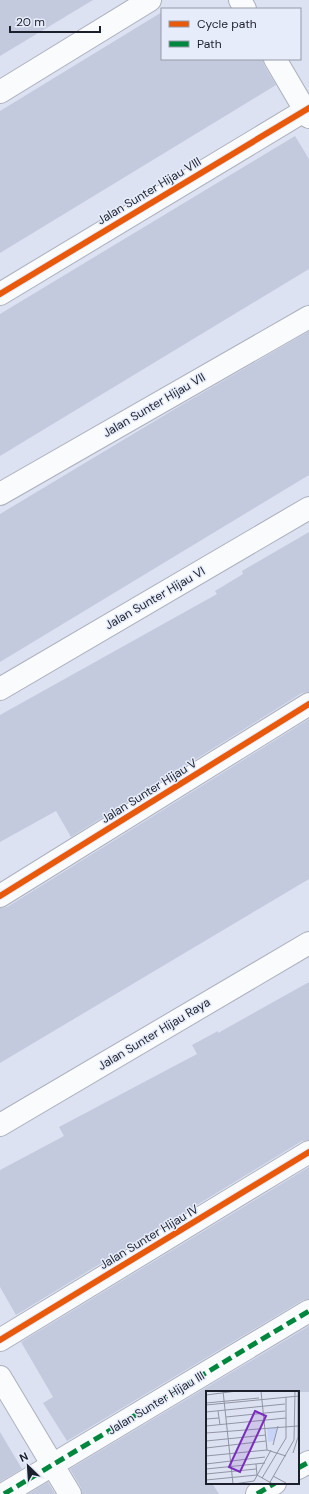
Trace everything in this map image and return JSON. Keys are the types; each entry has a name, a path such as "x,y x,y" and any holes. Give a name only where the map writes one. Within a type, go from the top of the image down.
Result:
{"street":[{"path":"0,92 150,0"},
{"path":"276,60 308,111"},
{"name":"Jalan Sunter Hijau VIII","path":"0,294 308,111"},
{"name":"Jalan Sunter Hijau VII","path":"0,494 309,317"},
{"name":"Jalan Sunter Hijau VI","path":"0,689 309,508"},
{"name":"Jalan Sunter Hijau V","path":"0,896 309,704"},
{"name":"Jalan Sunter Hijau Raya","path":"0,1125 309,943"},
{"name":"Jalan Sunter Hijau IV","path":"0,1340 309,1152"},
{"name":"Jalan Sunter Hijau III","path":"4,1494 309,1312"},
{"path":"0,1377 70,1494"},
{"path":"299,1467 309,1462"},
{"path":"257,1494 272,1484"}],"building":[{"path":"0,0 93,0 0,56"},
{"path":"161,13 161,60 263,60 264,65 276,85 0,253 0,111"},
{"path":"295,136 309,159 309,269 0,456 0,314"},
{"path":"309,331 309,475 0,662 0,514 178,407"},
{"path":"309,532 309,692 302,693 71,837 56,811 0,842 0,715 217,594 215,591 243,574 242,571"},
{"path":"309,719 309,879 0,1063 0,908 7,907"},
{"path":"309,982 309,1140 302,1141 16,1315 0,1287 0,1170 64,1136 59,1127 197,1054 192,1045 218,1031 218,1033"},
{"path":"309,1167 309,1299 303,1300 67,1441 43,1403 53,1397 21,1342"},
{"path":"309,1326 309,1392 206,1391 206,1484 213,1484 219,1494 82,1494 81,1488 70,1469"},
{"path":"0,1432 22,1469 0,1482"},
{"path":"48,1482 55,1494 28,1494"}],"marked path":[{"path":"4,1494 309,1311"},
{"path":"299,1467 309,1462"},
{"path":"257,1494 273,1484"}],"cycle path":[{"path":"0,294 309,108"},
{"path":"0,896 309,704"},
{"path":"0,1340 309,1152"}]}
